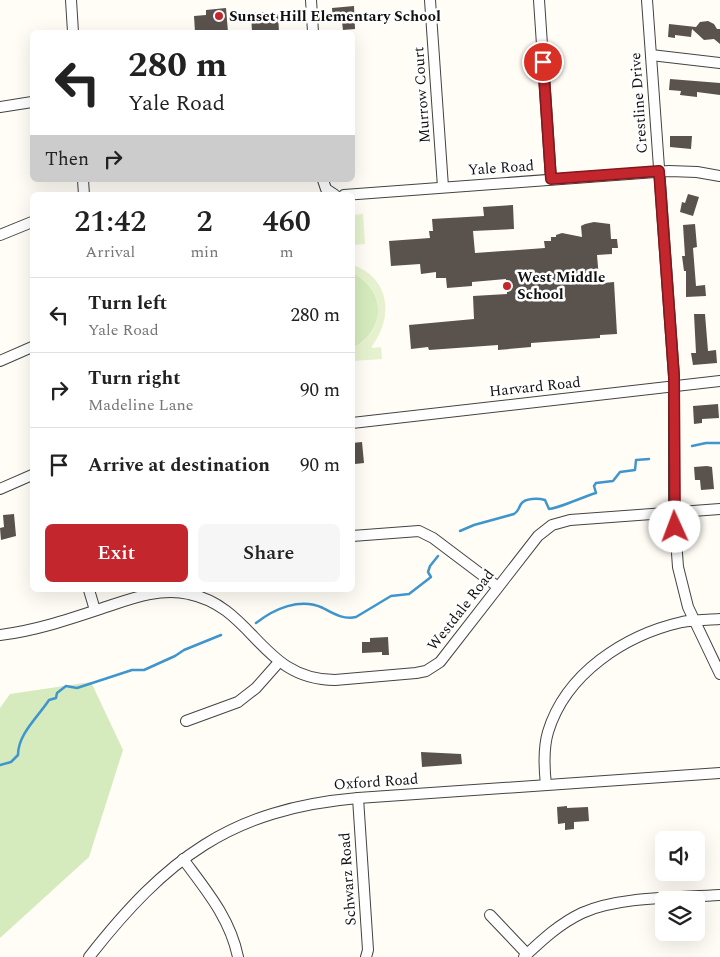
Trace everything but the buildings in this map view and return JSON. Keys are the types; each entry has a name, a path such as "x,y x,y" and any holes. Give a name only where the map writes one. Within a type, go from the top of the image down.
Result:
{"street":[{"path":"70,0 73,30"},
{"path":"311,0 313,30"},
{"name":"Murrow Court","path":"430,0 443,187"},
{"path":"539,0 551,179"},
{"name":"Crestline Drive","path":"647,0 674,387 674,512 680,582 694,621 720,674"},
{"path":"651,55 720,62"},
{"path":"0,107 30,102"},
{"name":"Yale Road","path":"355,194 659,171 690,171 720,176"},
{"path":"323,182 323,185 331,192"},
{"path":"0,235 30,223"},
{"path":"0,360 30,348"},
{"name":"Harvard Road","path":"355,423 720,381"},
{"path":"0,489 30,476"},
{"name":"Westdale Road","path":"0,635 34,630 153,593 175,592 200,596 225,609 279,662 303,675 324,680 426,671 440,662 538,536 560,522 720,509"},
{"path":"355,536 419,531 433,538 498,587"},
{"path":"90,592 95,610"},
{"path":"546,785 544,753 548,732 556,713 572,687 608,654 637,637 683,622 720,619"},
{"path":"186,721 238,702 256,688 279,662"},
{"name":"Oxford Road","path":"90,957 145,891 182,859 218,836 271,814 306,804 358,798 720,773"},
{"name":"Schwarz Road","path":"358,798 368,950 366,957"},
{"path":"182,859 223,914 231,932 238,957"},
{"path":"490,915 525,956 543,938 563,923 594,908 624,902 720,895"}],"green space":[{"path":"363,214 365,244 355,245 355,215"},
{"path":"355,266 375,279 385,300 384,323 372,346 372,348 381,347 382,359 355,361 355,347 364,341 372,332 378,311 377,300 364,280 355,274"},
{"path":"355,274 372,290 377,300 378,311 376,321 372,331 355,347"},
{"path":"91,682 123,750 89,857 0,938 0,708 10,694"}],"waterway":[{"path":"692,446 720,443"},
{"path":"460,531 474,525 514,514 523,502 529,500 545,500 549,509 596,493 594,486 596,483 613,481 620,472 635,470 636,460 649,459"},
{"path":"256,623 279,609 296,604 314,605 343,617 356,617 391,596 409,594 431,577 428,572 438,556"},
{"path":"0,765 11,762 18,755 21,740 29,726 49,700 56,698 57,693 66,686 77,688 132,670 144,670 184,650 221,635"}],"place":[{"name":"Sunset Hill Elementary School","path":"219,16"},
{"name":"West Middle School","path":"507,286"}],"route":[{"path":"543,62 551,179 659,171 674,376 675,527"}]}
